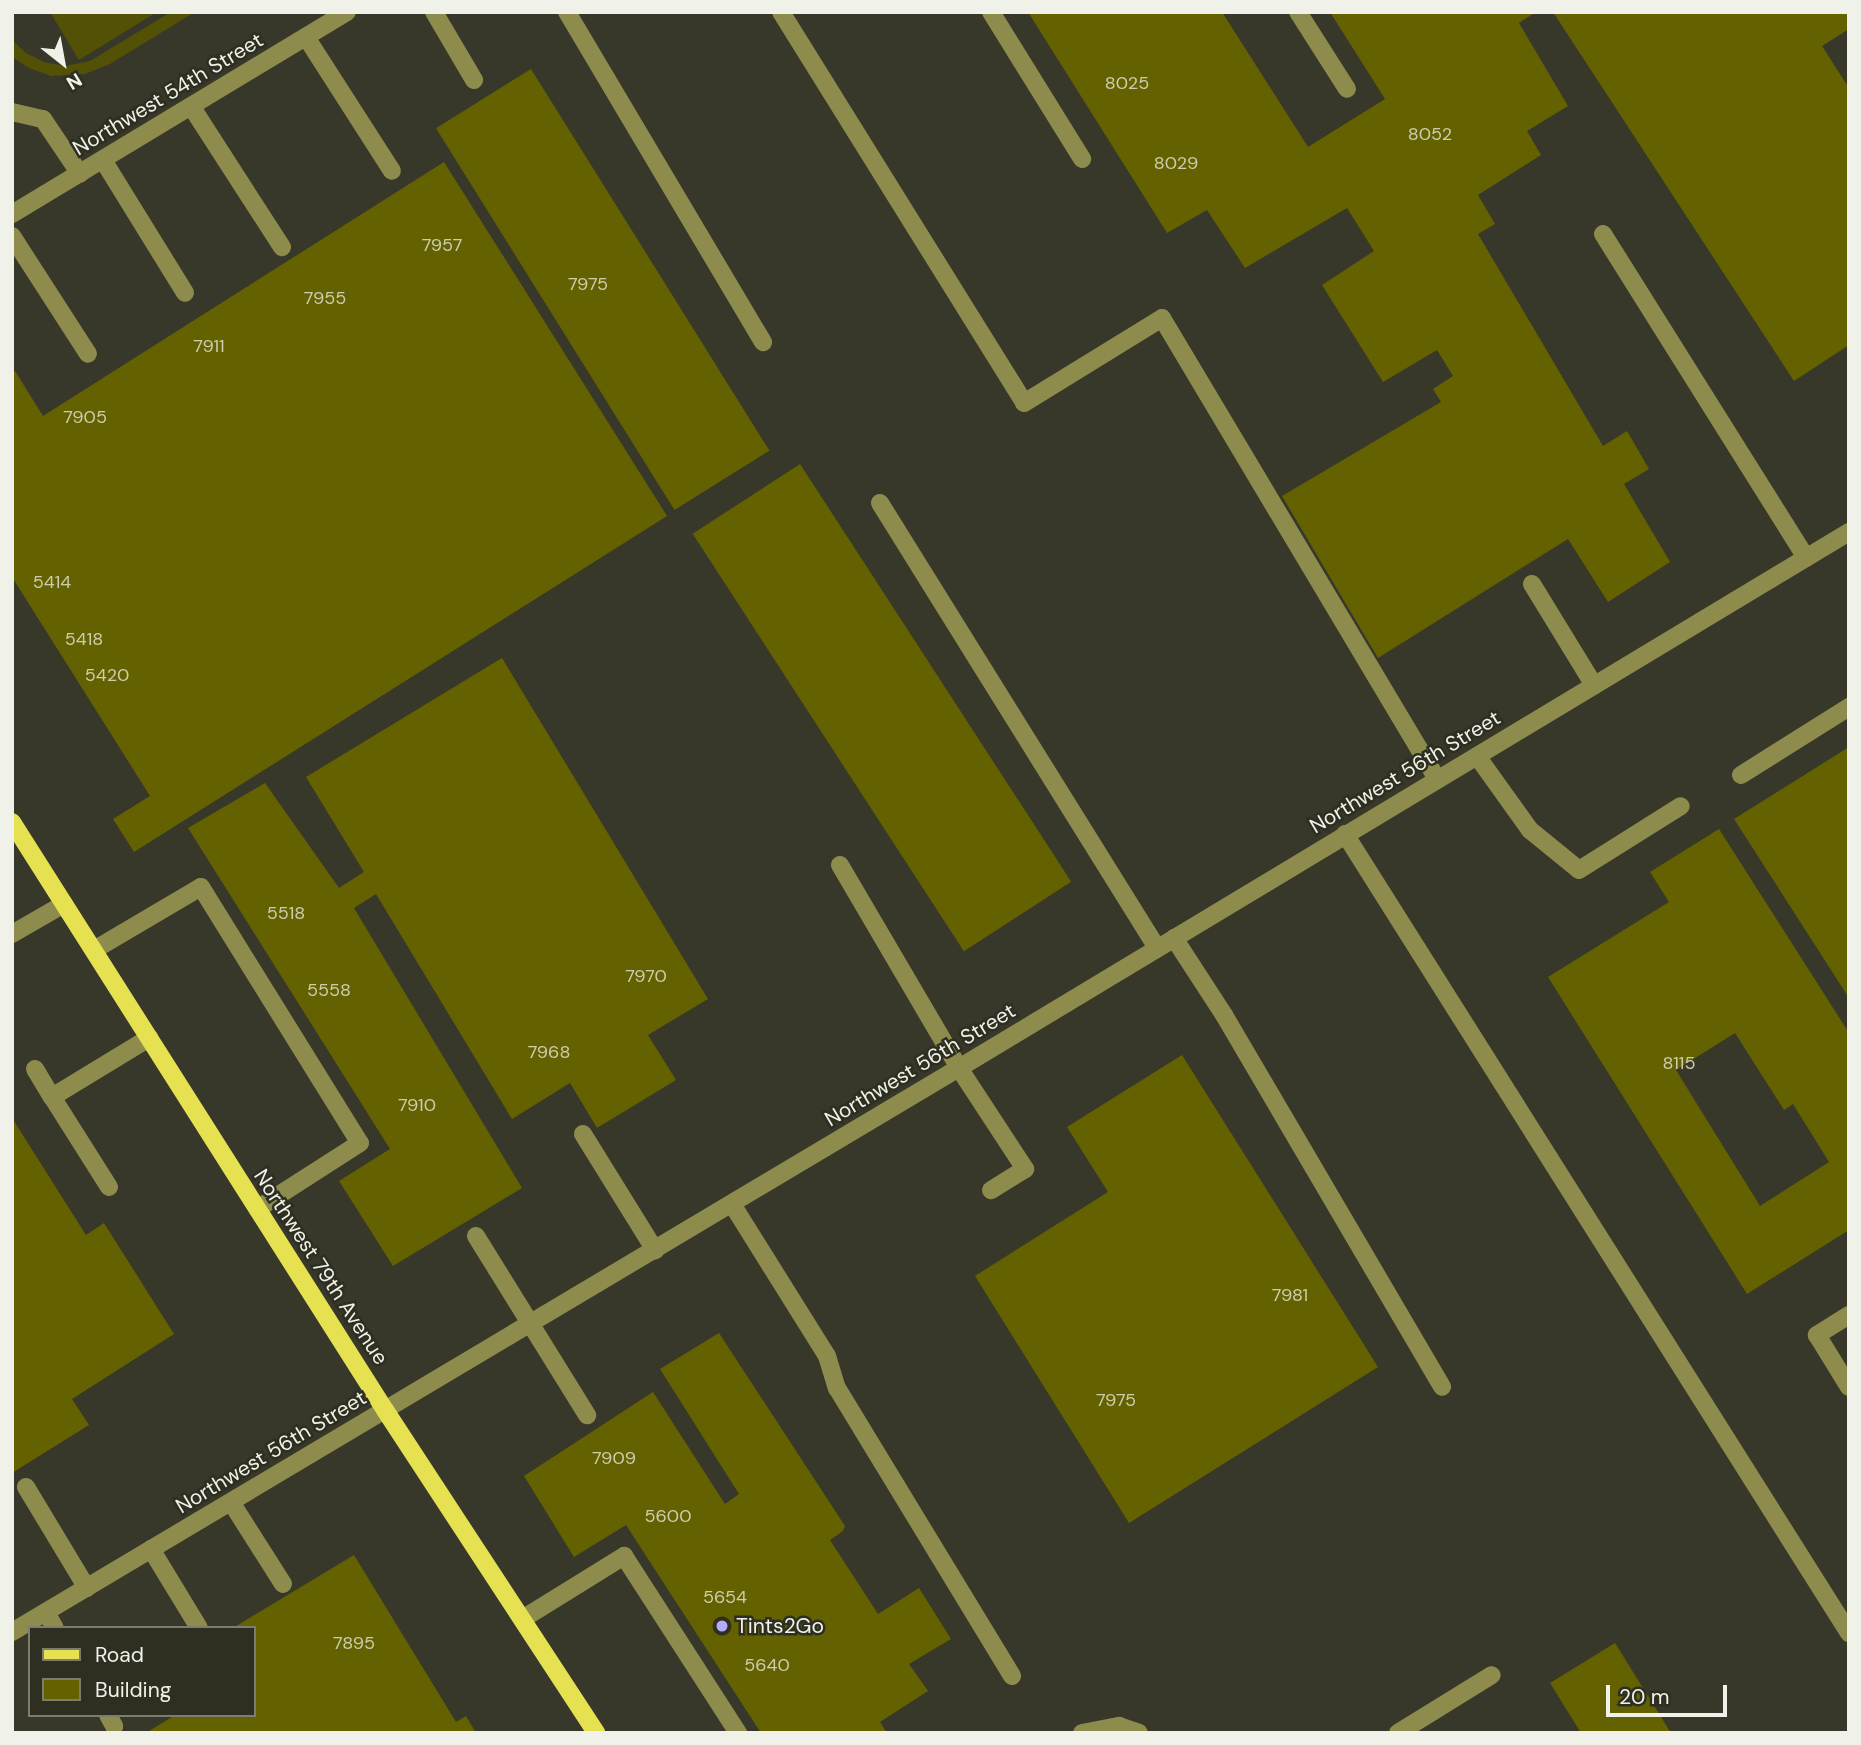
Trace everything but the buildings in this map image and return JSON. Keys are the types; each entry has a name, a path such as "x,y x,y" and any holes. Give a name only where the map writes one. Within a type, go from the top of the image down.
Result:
{"main road":[{"name":"Northwest 79th Avenue","path":"12,822 385,1410 524,1618 596,1733"}],"street":[{"name":"Northwest 54th Street","path":"12,214 347,12"},
{"path":"433,12 474,80"},
{"path":"567,12 762,342"},
{"path":"781,12 1024,403 1161,318 1437,779"},
{"path":"990,12 1082,159"},
{"path":"1298,12 1347,89"},
{"path":"306,37 391,171"},
{"path":"191,106 282,247"},
{"path":"12,112 43,119 80,174"},
{"path":"103,160 185,293"},
{"path":"1603,234 1806,558"},
{"path":"12,236 88,354"},
{"path":"880,503 1157,948"},
{"name":"Northwest 56th Street","path":"31,1626 50,1620 87,1588 151,1549 656,1250 1849,532"},
{"path":"1532,584 1594,685"},
{"path":"1741,775 1849,707"},
{"path":"1477,756 1530,830 1579,870 1681,806"},
{"path":"1345,834 1849,1633"},
{"path":"840,865 959,1068 1024,1168 991,1190"},
{"path":"94,950 201,887 360,1143 257,1209"},
{"path":"12,934 64,904"},
{"path":"1174,938 1224,1015 1442,1387"},
{"path":"52,1097 149,1038"},
{"path":"35,1069 109,1187"},
{"path":"583,1134 656,1250"},
{"path":"732,1204 827,1356 837,1388 1012,1676"},
{"path":"476,1236 587,1415"},
{"path":"1849,1315 1817,1335 1849,1387"},
{"path":"26,1487 87,1588"},
{"path":"231,1502 283,1584"},
{"path":"151,1549 199,1626"},
{"path":"524,1618 624,1556 738,1733"},
{"path":"1398,1733 1492,1675"},
{"path":"1082,1733 1119,1726 1139,1733"}],"shaded area":[{"path":"50,12 157,12 79,60"},
{"path":"171,12 195,12 110,64 85,74 51,76 29,68 12,57 12,40 26,53 44,62 65,66 90,61"}],"place":[{"name":"Tints2Go","path":"722,1626"}]}
